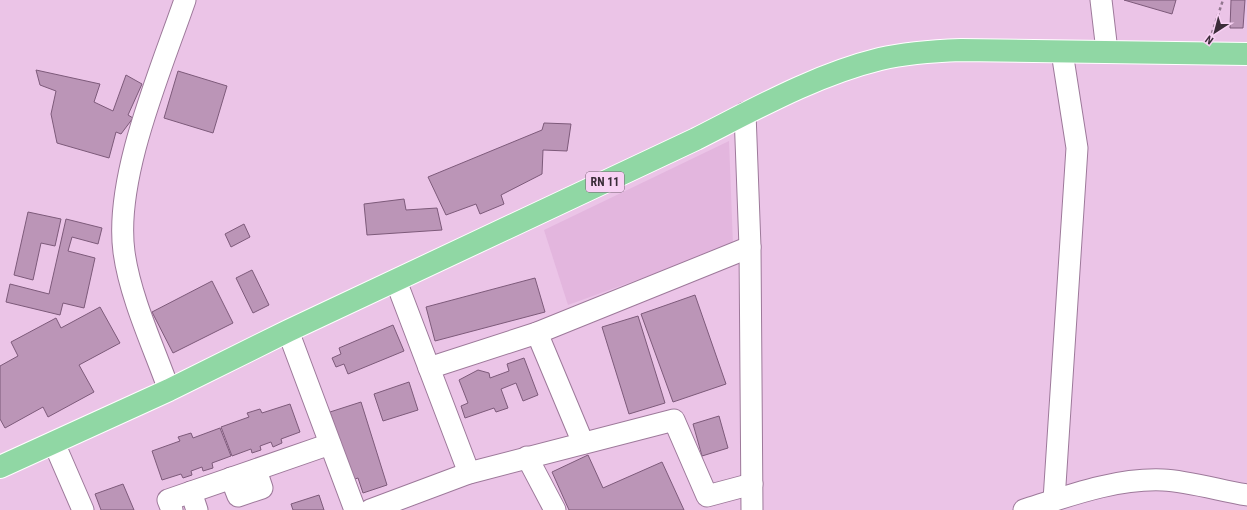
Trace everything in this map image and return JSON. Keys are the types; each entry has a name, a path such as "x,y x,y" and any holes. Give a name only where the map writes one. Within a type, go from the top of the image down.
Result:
{"main road":[{"name":"RN 11","path":"0,467 169,390 288,331 689,143 745,113 839,71 880,59 918,52 961,50 1247,54"}],"street":[{"path":"169,390 135,299 124,252 123,220 128,177 144,120 185,0"},
{"path":"1101,0 1107,51"},
{"path":"1054,500 1077,148 1062,52"},
{"path":"745,113 750,247 752,510"},
{"path":"429,368 537,333 750,247"},
{"path":"396,281 469,473"},
{"path":"288,331 355,510"},
{"path":"537,333 582,443"},
{"path":"370,510 469,473 674,420 710,503 752,484"},
{"path":"54,443 83,510"},
{"path":"172,510 168,500 194,501 231,478 238,496 262,488 256,470 330,444"},
{"path":"527,457 555,510"},
{"path":"1024,510 1100,487 1141,480 1165,480 1247,496"}],"path":[{"path":"1209,54 1213,25 1223,0"}],"shaded area":[{"path":"729,141 733,245 568,305 544,230"}],"building":[{"path":"1124,0 1176,0 1172,14"},
{"path":"1231,0 1245,0 1243,28 1230,28"},
{"path":"36,70 100,84 94,102 113,111 126,75 142,84 128,115 133,118 121,134 116,132 109,158 57,143 51,114 56,91 40,85"},
{"path":"178,71 227,86 213,133 164,118"},
{"path":"544,123 571,124 567,151 543,150 542,174 501,195 504,204 480,214 476,204 446,215 428,177 542,130"},
{"path":"404,199 406,210 437,208 442,230 367,235 364,204"},
{"path":"28,212 61,219 55,246 41,243 33,280 14,275"},
{"path":"66,219 102,228 98,244 72,237 68,251 95,258 84,308 63,303 60,315 6,302 10,284 49,294"},
{"path":"244,224 250,237 231,247 225,234"},
{"path":"252,270 269,305 253,313 236,278"},
{"path":"535,278 545,312 435,341 426,307"},
{"path":"212,281 233,323 173,353 152,312"},
{"path":"695,295 726,384 673,402 641,314"},
{"path":"100,307 120,343 79,365 94,392 48,417 43,407 5,428 0,419 0,366 18,356 11,342 56,318 61,328"},
{"path":"638,316 665,403 629,414 602,327"},
{"path":"393,325 404,351 348,374 344,364 336,367 332,358 341,354 339,348"},
{"path":"524,358 538,395 523,401 516,383 501,389 508,408 496,412 494,408 465,418 461,406 468,403 459,380 478,370 489,373 490,378 509,371 507,364"},
{"path":"409,382 418,410 383,421 374,394"},
{"path":"361,402 387,485 363,493 358,478 352,480 330,412"},
{"path":"290,404 300,432 281,439 282,443 273,447 271,442 260,446 261,450 252,453 251,449 232,456 221,427 249,417 247,413 260,409 262,413"},
{"path":"719,416 728,448 702,456 693,424"},
{"path":"220,428 231,456 212,463 213,468 203,471 202,467 191,471 192,475 183,478 181,474 162,480 152,451 180,441 178,437 191,433 193,438"},
{"path":"588,455 603,488 662,462 684,510 569,510 552,472"},
{"path":"123,484 134,510 101,510 95,494"},
{"path":"319,495 324,510 293,510 291,504"}]}
